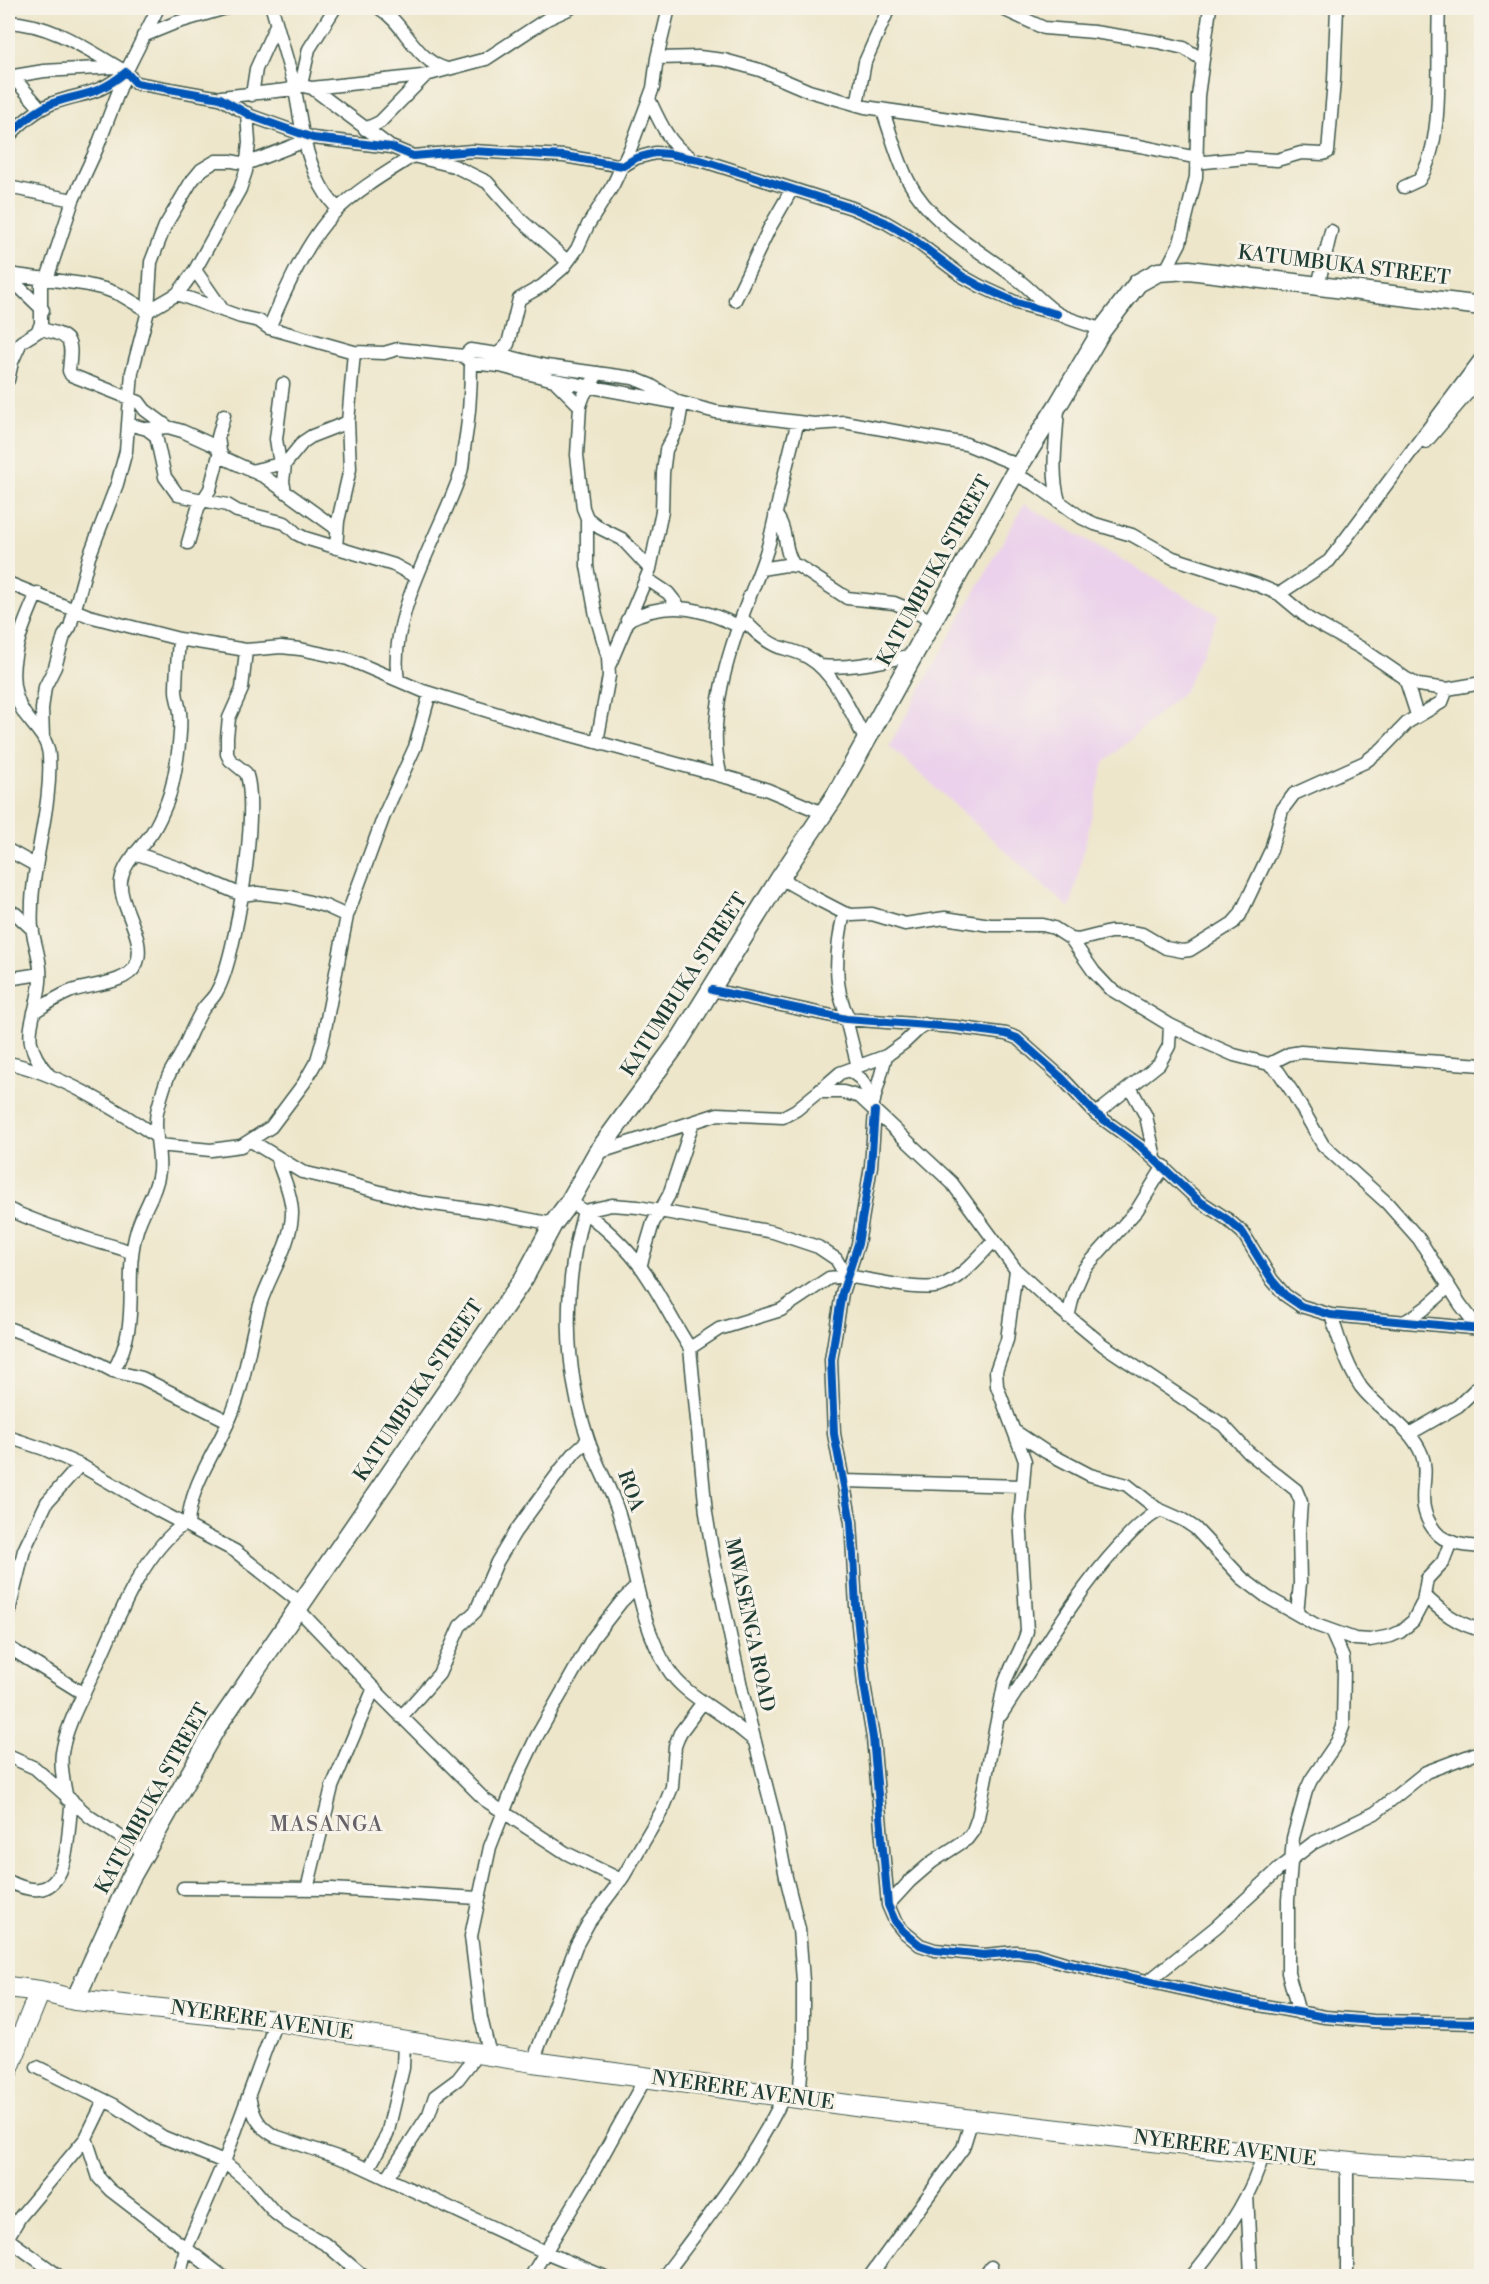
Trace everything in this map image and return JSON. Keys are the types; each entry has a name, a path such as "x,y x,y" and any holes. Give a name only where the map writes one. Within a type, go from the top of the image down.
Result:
{"main road":[{"name":"KATUMBUKA STREET","path":"75,2000 130,1879 216,1728 524,1278 553,1224 577,1206 597,1153 679,1041 780,878 837,793 1017,470 1102,330 1138,283 1166,270 1218,272 1482,306"},
{"name":"NYERERE AVENUE","path":"8,1987 40,1991 75,2000 276,2021 533,2062 792,2097 1263,2154 1482,2171"},
{"path":"8,2070 40,1991"}],"street":[{"path":"8,137 19,125 52,103 86,95 109,86 143,36 158,8"},
{"path":"143,36 175,23 226,8"},
{"path":"272,8 276,25 300,87 310,163 321,186 338,208"},
{"path":"300,87 309,49 335,8"},
{"path":"379,8 395,22 429,61 436,67 447,69"},
{"path":"8,22 43,27 61,34 121,69 136,83 220,98 300,87 426,75 486,59 547,19 571,8"},
{"path":"498,354 508,344 519,299 542,286 563,268 577,249 588,225 623,166 649,99 670,8"},
{"path":"857,105 865,62 888,8"},
{"path":"1003,8 1007,12 1044,28 1094,32 1158,42 1184,48 1203,60"},
{"path":"657,58 699,57 724,60 760,70 808,91 857,105 1048,135 1179,152 1193,157 1196,153 1198,154 1198,96 1210,8"},
{"path":"1196,153 1202,161 1209,163 1243,158 1277,160 1301,153 1323,154 1328,152 1337,8"},
{"path":"1404,187 1419,180 1433,144 1437,105 1439,8"},
{"path":"148,311 177,294 195,270 240,189 246,171 249,142 248,114 256,69 276,25"},
{"path":"8,76 44,71 121,69"},
{"path":"8,380 12,362 21,342 40,329 44,279 73,200 97,148 121,69"},
{"path":"365,129 380,122 426,75"},
{"path":"8,76 27,92 41,110"},
{"path":"300,87 391,147 413,156 454,166 487,182 522,221 567,261"},
{"path":"220,98 248,114 307,138 391,147"},
{"path":"649,99 680,152 695,160"},
{"path":"882,109 909,183 926,206 940,221 1017,279 1057,314"},
{"path":"49,1075 33,1054 31,1028 40,974 32,914 35,865 49,776 49,752 44,738 42,709 45,687 55,668 60,646 70,627 84,572 117,484 126,451 132,372 148,311 151,262 165,226 191,182 201,170 216,161 246,164 301,143 307,138"},
{"path":"269,328 315,236 338,208 368,184 413,156 472,151 564,156 623,166 636,158 655,153 695,160 852,207 920,242 962,276 980,286 1017,303 1102,330"},
{"path":"1166,270 1180,243 1196,177 1196,153"},
{"path":"8,188 73,200"},
{"path":"735,300 768,229 792,189"},
{"path":"1318,286 1331,231"},
{"path":"195,270 222,309"},
{"path":"9,274 105,289 121,295 148,311"},
{"path":"9,274 22,291 43,310"},
{"path":"177,294 241,317 259,321 269,328 354,352 384,352 398,349 467,359 554,380 680,403 716,412 814,424 844,422 966,444 1017,470 1082,518 1132,535 1173,558 1279,594 1309,619 1361,648 1418,685 1447,690 1482,683"},
{"path":"40,329 65,337 70,342 72,349 69,371 71,375 139,402 145,410 168,427 199,438 220,451"},
{"path":"398,680 397,652 416,578 433,542 461,470 469,421 467,359 470,350 498,354 546,366 633,378 650,385 680,403"},
{"path":"336,548 337,529 350,469 348,422 354,352"},
{"path":"1279,594 1329,561 1482,357"},
{"path":"597,742 607,689 608,657 596,616 587,566 587,518 583,508 577,455 580,406 598,373"},
{"path":"1279,594 1330,562 1409,459 1441,426 1482,376"},
{"path":"554,380 580,406"},
{"path":"283,384 276,440 285,491"},
{"path":"608,668 649,574 663,511 663,473 666,450 678,427 680,403"},
{"path":"1058,405 1055,476 1059,501"},
{"path":"224,416 218,437 220,451 224,458 252,471 285,491 337,529"},
{"path":"252,471 282,464 312,436 348,422"},
{"path":"721,776 716,759 718,717 726,664 761,569 798,422"},
{"path":"128,424 147,429 168,427"},
{"path":"147,429 156,436 165,477 183,498 227,505 237,511 285,523 297,534 394,565 416,578"},
{"path":"188,543 198,508 210,489 220,451"},
{"path":"775,514 785,530 787,553 794,565"},
{"path":"587,518 600,528 622,538 649,574 680,608"},
{"path":"761,569 794,565 813,574 847,598 894,603 932,622"},
{"path":"8,583 89,616 179,639 246,650 281,647 319,651 348,659 430,693 768,790 823,813"},
{"path":"37,593 18,634 10,665 14,706 44,738"},
{"path":"627,620 657,608 680,608 741,622 776,646 809,657 820,666 835,684 866,741"},
{"path":"34,1012 73,990 111,982 127,975 136,965 138,952 136,937 121,885 122,875 135,853 154,830 167,801 177,757 180,713 176,693 179,639"},
{"path":"113,1371 126,1345 132,1304 132,1253 137,1229 157,1184 160,1161 157,1114 168,1076 204,1008 217,992 231,950 242,895 250,789 246,773 235,765 227,754 227,737 229,718 242,689 246,650"},
{"path":"820,666 836,668 871,665 914,655"},
{"path":"1405,678 1417,715"},
{"path":"1071,939 1089,938 1110,932 1131,932 1145,936 1166,948 1185,951 1233,923 1240,915 1271,850 1282,810 1294,794 1365,762 1417,715 1442,702 1447,690"},
{"path":"8,1064 49,1075 136,1122 157,1141 225,1150 251,1141 271,1127 304,1083 317,1060 330,1010 347,916 385,813 415,747 430,693"},
{"path":"8,850 35,865"},
{"path":"135,853 184,870 242,895 256,893 299,899 325,906 347,916"},
{"path":"780,878 844,913 872,914 905,924 945,918 990,925 1044,925 1053,928 1071,939 1094,972 1109,988 1170,1024 1234,1055 1269,1064 1284,1079 1323,1144 1387,1203 1419,1239 1481,1331"},
{"path":"8,910 16,914 33,930"},
{"path":"844,913 837,984 848,1019 854,1068 874,1107 899,1136 952,1183 1016,1270 1103,1346 1223,1425 1248,1452 1296,1490 1301,1502 1300,1583 1297,1614"},
{"path":"8,979 40,974"},
{"path":"712,990 848,1019 924,1024 1006,1034 1017,1038 1062,1078 1096,1114 1159,1162 1198,1200 1227,1219 1243,1233 1272,1281 1301,1306 1331,1314 1481,1331"},
{"path":"597,1153 718,1114 783,1117 796,1110 840,1073 886,1056 924,1024"},
{"path":"1096,1114 1131,1089 1164,1057 1168,1046 1170,1024"},
{"path":"1269,1064 1288,1053 1301,1052 1482,1065"},
{"path":"886,1056 874,1107 871,1166 858,1244 846,1276 836,1321 831,1360 834,1434 851,1522 853,1582 864,1684 873,1738 888,1905 899,1926 920,1946 961,1954 1035,1954 1065,1963 1299,2013 1372,2021 1482,2023"},
{"path":"1068,1317 1079,1277 1137,1210 1159,1162 1146,1116 1131,1089"},
{"path":"818,1092 852,1094 874,1107"},
{"path":"640,1268 653,1223 669,1196 693,1122"},
{"path":"251,1141 302,1172 418,1202 492,1212 553,1224"},
{"path":"186,1525 192,1496 228,1421 246,1374 254,1326 261,1301 290,1226 292,1212 276,1156"},
{"path":"577,1206 612,1205 660,1211 773,1232 818,1247 836,1259 846,1276"},
{"name":"MWASENGA ROAD","path":"577,1206 619,1240 640,1268 690,1348 713,1555 800,1929 803,2049 792,2097"},
{"name":"ROA","path":"577,1206 568,1297 568,1337 576,1393 588,1440 619,1514 652,1637 669,1671 690,1693 755,1741"},
{"path":"8,1209 81,1237 118,1246 132,1253"},
{"path":"690,1348 719,1329 781,1310 829,1278 846,1276 925,1287 941,1286 956,1277 994,1241"},
{"path":"888,1905 909,1881 941,1855 967,1839 973,1831 978,1817 1004,1685 1010,1666 1023,1644 1028,1625 1020,1518 1025,1461 997,1386 996,1371 1007,1340 1016,1270"},
{"path":"1404,1322 1428,1307 1449,1286"},
{"path":"1331,1314 1344,1354 1362,1387 1409,1434 1423,1456 1422,1496 1425,1509 1437,1533 1461,1545 1482,1547"},
{"path":"8,1328 86,1357 113,1371 142,1378 228,1421"},
{"path":"1409,1434 1458,1406 1482,1383"},
{"path":"1015,1431 1046,1452 1090,1475 1127,1485 1160,1510 1183,1520 1194,1528 1257,1591 1331,1631 1355,1639 1370,1640 1400,1632 1417,1617 1428,1577 1443,1563 1451,1541"},
{"path":"8,1437 44,1449 80,1465 235,1551 299,1606 401,1717 485,1800 566,1853 621,1880"},
{"path":"401,1717 439,1674 460,1626 476,1611 497,1562 515,1532 576,1450 588,1440"},
{"path":"8,1615 24,1550 47,1502 80,1465"},
{"path":"844,1481 1022,1486"},
{"path":"998,1719 1051,1636 1100,1566 1137,1526 1160,1510"},
{"path":"8,1881 31,1889 43,1888 59,1877 64,1866 70,1799 62,1753 68,1731 106,1644 150,1559 174,1531 186,1525"},
{"path":"387,2178 429,2114 435,2096 458,2079 484,2054 471,1936 490,1847 537,1736 592,1639 621,1602 638,1586"},
{"path":"1424,1595 1462,1625 1482,1630"},
{"path":"1299,2013 1288,1973 1288,1900 1293,1838 1303,1798 1311,1780 1337,1742 1343,1727 1343,1658 1331,1631"},
{"path":"8,1647 84,1694"},
{"path":"307,1889 332,1787 374,1688"},
{"path":"533,2062 576,1946 589,1922 621,1880 664,1807 672,1787 675,1746 680,1733 703,1702"},
{"path":"1150,1980 1216,1927 1255,1889 1325,1836 1375,1813 1426,1772 1482,1751"},
{"path":"8,1756 35,1768 114,1834 145,1853"},
{"path":"183,1888 332,1889 478,1898"},
{"path":"179,2277 186,2248 224,2162 276,2021"},
{"path":"368,2169 387,2134 402,2074 404,2041"},
{"path":"38,2067 114,2105 163,2137 224,2162 247,2181 275,2214 327,2245 363,2277"},
{"path":"531,2277 646,2077"},
{"path":"249,2096 252,2110 265,2130 368,2169 603,2277"},
{"path":"664,2277 792,2097"},
{"path":"59,2277 8,2238 20,2217 86,2138 104,2101"},
{"path":"870,2277 963,2148 972,2119"},
{"path":"86,2138 99,2178 110,2190 222,2277"},
{"path":"1192,2277 1212,2251 1257,2177 1263,2154"},
{"path":"1347,2162 1347,2277"},
{"path":"1247,2193 1251,2277"}],"shaded area":[{"path":"1024,504 1219,615 1185,690 1104,763 1070,909 889,746"}],"cycle path":[{"path":"8,137 40,109 99,89 126,72 136,83 220,98 251,116 313,138 391,147 413,156 472,151 564,156 623,166 636,158 655,153 670,154 704,161 852,208 885,222 909,236 962,276 980,286 1017,303 1057,314"},
{"path":"712,990 846,1019 955,1027 1006,1034 1017,1038 1062,1078 1096,1114 1140,1146 1198,1200 1227,1219 1243,1233 1272,1280 1285,1295 1301,1306 1331,1315 1482,1329"},
{"path":"875,1111 871,1166 858,1244 842,1293 831,1360 834,1434 851,1522 856,1606 864,1684 873,1738 888,1905 895,1921 920,1945 935,1950 984,1955 1016,1952 1035,1954 1065,1963 1238,2001 1325,2017 1373,2021 1482,2023"}],"district":[{"name":"MASANGA","path":"327,1825"}]}
